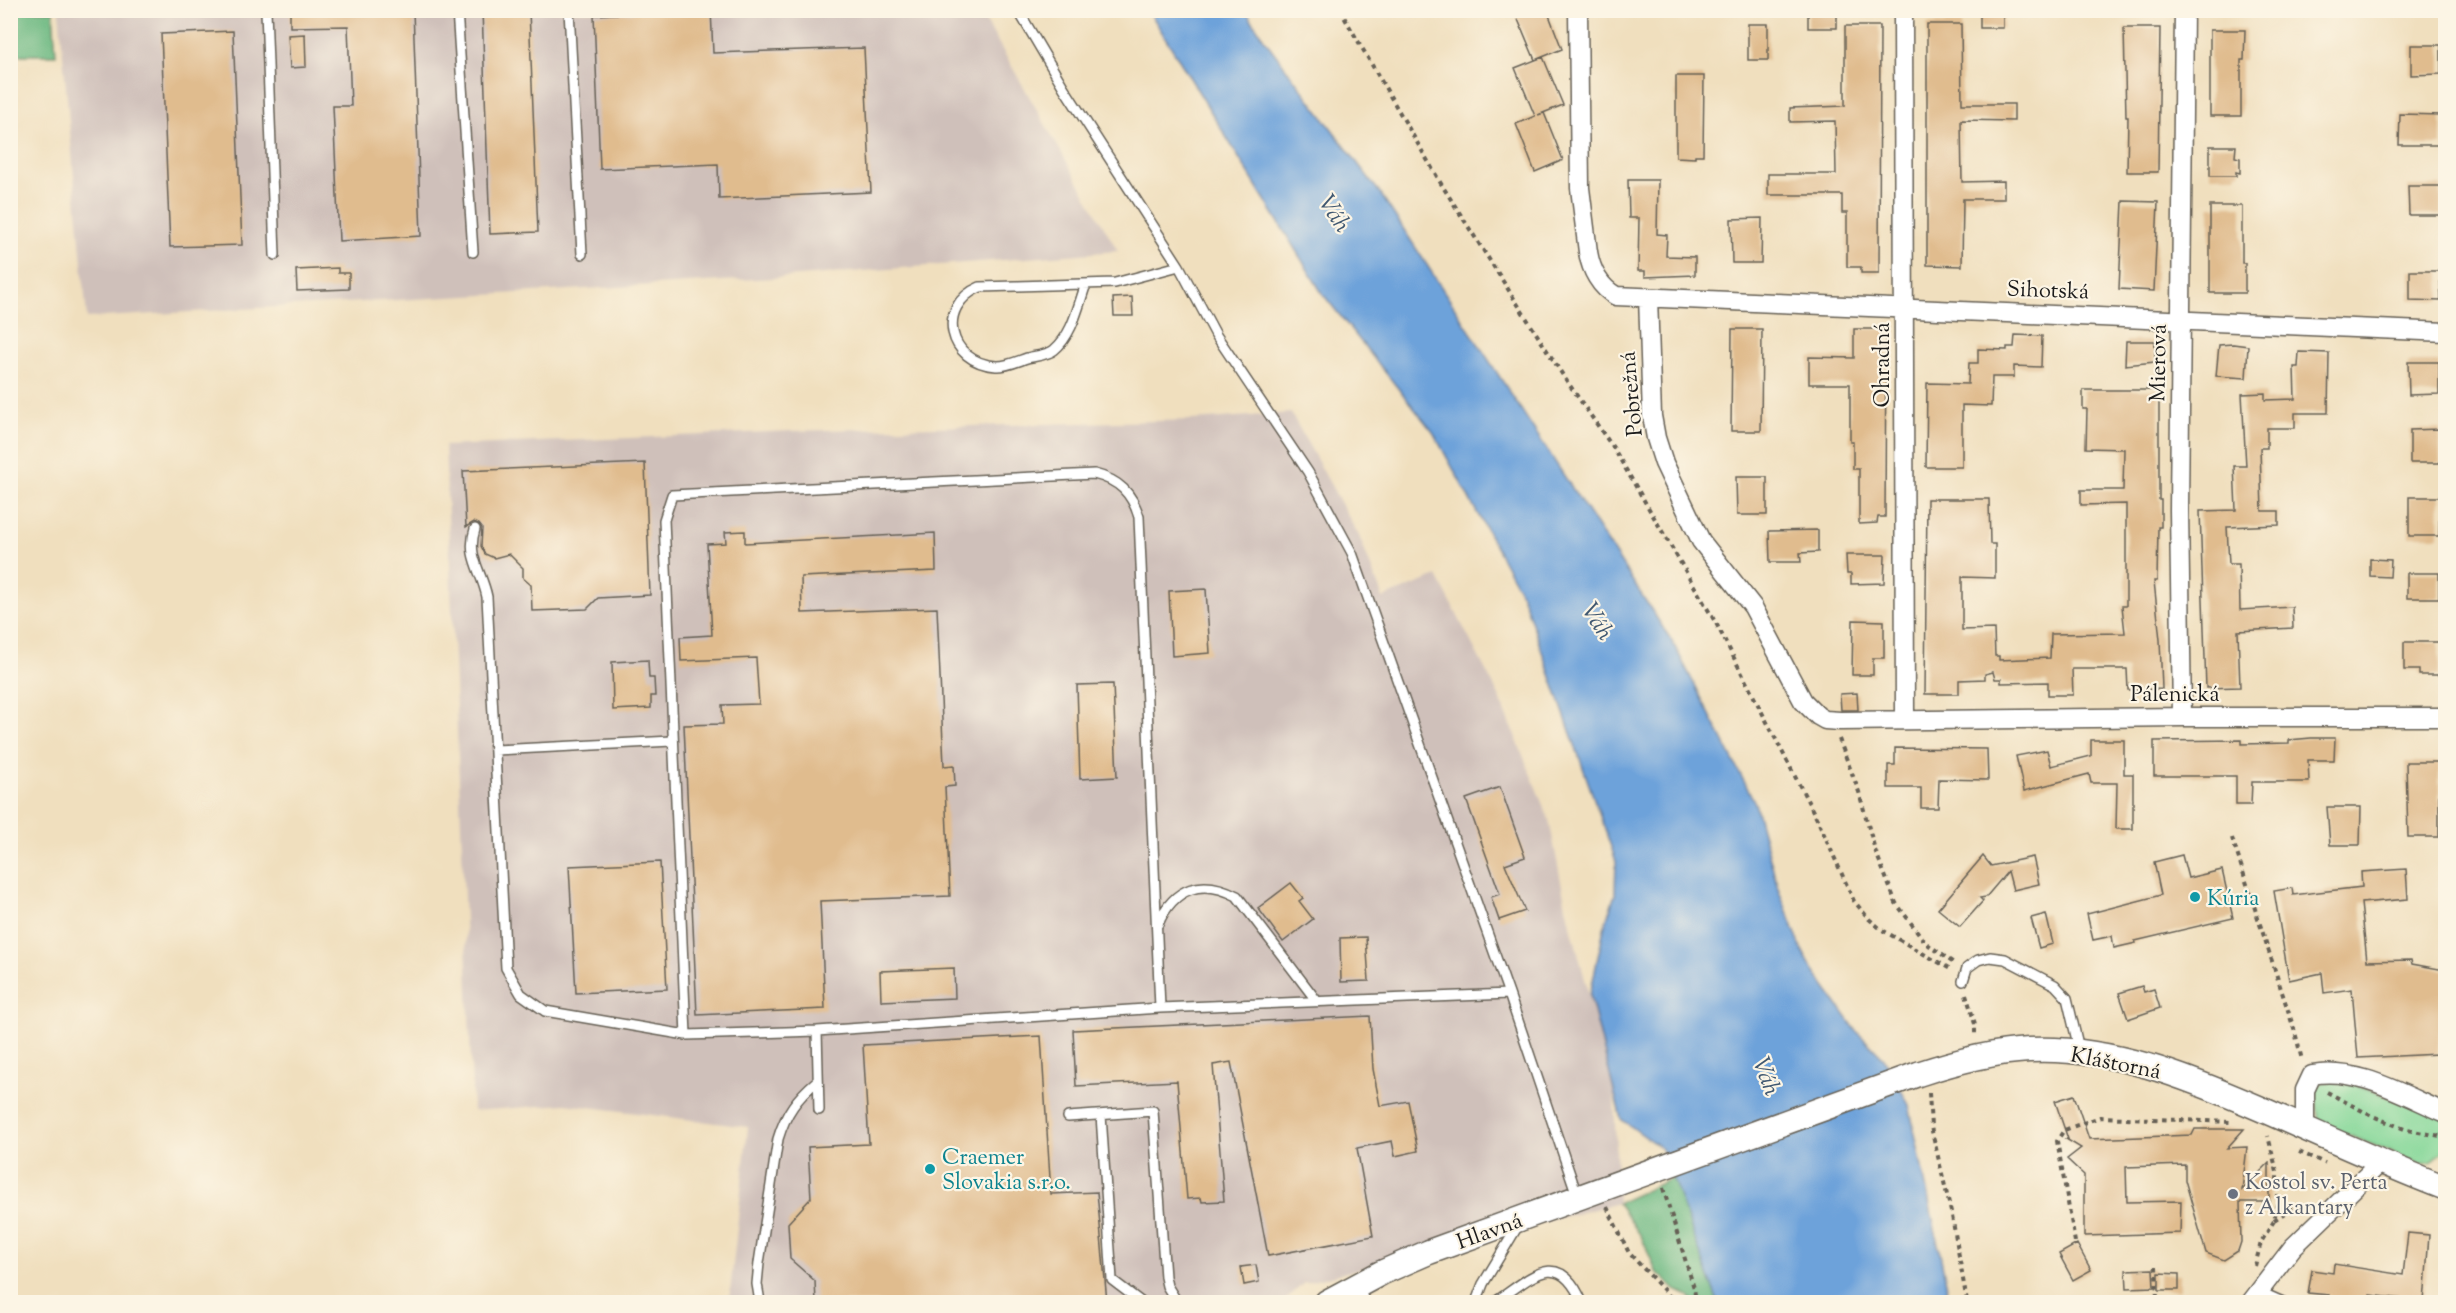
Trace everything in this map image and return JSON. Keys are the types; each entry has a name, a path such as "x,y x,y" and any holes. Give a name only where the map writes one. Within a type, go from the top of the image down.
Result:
{"street":[{"path":"1578,10 1580,188 1589,260 1608,292 1616,296 1648,297"},
{"name":"Ohradná","path":"1903,10 1905,720"},
{"name":"Mierová","path":"2182,717 2180,521 2184,10"},
{"name":"Sihotská","path":"1648,297 2445,332"},
{"name":"Pobrežná","path":"1648,297 1653,422 1664,463 1701,541 1753,608 1803,701 1818,716 1832,721"},
{"name":"Pálenická","path":"1905,720 2445,717"},
{"path":"1832,721 1905,720"},
{"name":"Kláštorná","path":"1657,1170 1923,1073 1974,1058 2027,1050 2079,1052 2126,1059 2162,1070 2201,1083 2301,1139 2380,1163 2445,1188"},
{"path":"2301,1139 2305,1090 2312,1075 2328,1072 2361,1078 2445,1113"},
{"path":"2255,1297 2293,1248 2380,1163"},
{"name":"Hlavná","path":"1327,1302 1361,1294 1429,1252 1657,1170"}],"lane":[{"path":"266,10 275,255"},
{"path":"457,10 473,252"},
{"path":"569,10 582,254"},
{"path":"1018,10 1064,88 1179,266 1216,335 1308,472 1352,553 1509,994 1589,1194"},
{"path":"1086,284 1071,328 1053,351 997,366 969,357 956,342 952,324 953,313 958,303 974,289 980,287 1115,283 1179,266"},
{"path":"686,1035 663,520 672,495 1094,474 1107,477 1128,492 1139,517 1160,1008"},
{"path":"475,529 471,551 484,582 487,597 506,968 521,994 545,1011 686,1035 817,1031 1316,1000 1509,994"},
{"path":"495,750 672,741"},
{"path":"1157,927 1164,912 1179,896 1192,889 1220,888 1237,896 1316,1000"},
{"path":"1964,977 1967,968 1978,960 1998,957 2055,985 2067,998 2079,1052"},
{"path":"817,1031 819,1110"},
{"path":"760,1302 757,1284 759,1263 778,1138 791,1106 818,1080"},
{"path":"1068,1117 1153,1111 1167,1286 1177,1302"},
{"path":"1101,1115 1112,1280 1141,1302"},
{"path":"1476,1302 1483,1284 1523,1217"},
{"path":"1496,1302 1540,1271 1556,1271 1573,1285 1582,1302"},
{"path":"2255,1297 2283,1302"}],"path":[{"path":"1340,10 1443,188 1559,370 1614,449 1717,625 1818,821 1854,902 1882,930 1964,977"},
{"path":"1832,721 1859,792 1875,850 1896,903 1926,943 1954,962 1964,977 1975,1024 1974,1058"},
{"path":"2232,838 2295,1032 2307,1086 2324,1090 2370,1115 2407,1130 2445,1137"},
{"path":"1923,1073 1931,1127 1952,1216 1967,1302"},
{"path":"2075,1242 2057,1141 2064,1130 2100,1117 2236,1122"},
{"path":"2260,1131 2277,1140"},
{"path":"2254,1272 2261,1242 2274,1221 2277,1204 2277,1172 2268,1135"},
{"path":"2301,1139 2332,1165"},
{"path":"1657,1170 1694,1288 1696,1302"},
{"path":"1589,1194 1629,1253 1675,1302"},
{"path":"2274,1221 2291,1209 2314,1204"},
{"path":"2156,1266 2157,1302"}],"shaded area":[{"path":"59,11 980,11 1118,251 774,278 87,318"},
{"path":"1291,413 1359,536 1383,598 1437,576 1500,698 1549,820 1566,907 1598,1029 1641,1089 1614,1096 1618,1203 1304,1283 1283,1302 729,1302 748,1127 565,1104 473,1111 445,446 791,431 1193,420"}],"green space":[{"path":"11,10 53,11 56,55 11,55"},
{"path":"2344,1080 2446,1119 2445,1150 2431,1163 2420,1164 2319,1123 2316,1096 2318,1085 2323,1082"},
{"path":"1673,1178 1718,1302 1693,1302 1690,1297 1675,1290 1656,1271 1641,1236 1618,1203"}],"water":[{"name":"Váh","path":"1149,11 1246,11 1264,39 1380,193 1673,643 1755,803 1778,888 1802,950 1813,970 1858,1033 1884,1059 1909,1105 1950,1302 1718,1302 1662,1149 1621,1119 1590,995 1604,928 1615,894 1616,861 1522,595 1433,432 1322,293"}],"building":[{"path":"290,10 413,10 421,236 339,241 333,106 351,106 348,26 290,27"},
{"path":"482,10 529,10 538,232 490,234"},
{"path":"635,10 711,10 713,53 864,48 871,192 719,199 718,164 600,169 594,15 635,13"},
{"path":"1514,10 1547,10 1562,49 1535,60"},
{"path":"1808,10 1837,10 1837,28 1808,28"},
{"path":"1980,10 2003,10 2003,28 1980,28"},
{"path":"1748,24 1768,24 1768,60 1748,60"},
{"path":"1927,24 1961,24 1962,104 2014,104 2014,121 1961,120 1962,182 2004,181 2004,199 1963,199 1962,266 1927,265"},
{"path":"1845,26 1880,26 1879,273 1861,273 1861,267 1847,267 1847,213 1842,213 1842,195 1768,195 1768,174 1836,174 1835,121 1790,122 1790,108 1845,106"},
{"path":"2124,28 2160,28 2158,172 2127,172 2128,117 2126,117"},
{"path":"2210,30 2245,30 2244,60 2241,60 2241,116 2210,116"},
{"path":"233,31 242,245 170,247 161,34"},
{"path":"305,34 306,67 290,68 288,35"},
{"path":"2411,45 2441,45 2441,74 2411,75"},
{"path":"1543,57 1563,105 1538,115 1544,113 1563,160 1535,172 1516,124 1535,116 1515,68"},
{"path":"1676,76 1704,76 1703,155 1695,155 1695,158 1676,157"},
{"path":"2400,114 2441,115 2441,145 2399,145"},
{"path":"2210,146 2236,146 2235,157 2240,158 2240,173 2236,172 2236,176 2210,176"},
{"path":"1628,180 1658,180 1657,234 1667,235 1666,256 1695,257 1695,275 1645,277 1645,271 1638,271 1639,218 1629,218"},
{"path":"2408,186 2441,186 2441,215 2409,215"},
{"path":"2123,201 2158,202 2154,291 2119,289"},
{"path":"2210,206 2242,206 2242,263 2245,263 2245,293 2210,293"},
{"path":"1762,218 1761,263 1732,263 1731,219"},
{"path":"338,268 338,273 349,273 349,289 297,291 296,270"},
{"path":"2410,271 2440,271 2441,301 2410,300"},
{"path":"1132,297 1133,316 1114,316 1113,298"},
{"path":"1732,329 1762,329 1761,431 1731,431"},
{"path":"1854,329 1886,329 1885,517 1878,517 1877,523 1859,524 1859,469 1853,469 1853,442 1850,442 1850,384 1809,384 1809,357 1854,358"},
{"path":"2015,335 2042,336 2041,367 2014,366 2014,377 1992,377 1991,406 1962,405 1962,467 1926,467 1927,383 1968,384 1969,363 1978,363 1978,349 2007,350 2007,347 2014,347"},
{"path":"2126,341 2155,341 2155,362 2125,365"},
{"path":"2219,345 2248,346 2246,378 2216,376"},
{"path":"2299,352 2329,353 2328,413 2295,413 2295,428 2267,428 2267,448 2260,448 2262,511 2279,511 2279,525 2227,527 2229,564 2239,564 2240,610 2292,607 2293,628 2238,631 2240,687 2206,688 2200,511 2236,510 2234,466 2246,466 2242,394 2265,393 2265,400 2295,399 2294,367 2298,367"},
{"path":"2408,362 2439,362 2439,394 2409,395"},
{"path":"2083,390 2159,390 2161,527 2158,527 2157,581 2154,581 2162,689 2128,690 2127,669 2072,669 2073,695 2048,695 2048,682 2001,683 2001,679 1995,679 1993,672 1985,674 1985,679 1959,680 1959,694 1925,694 1927,499 1989,499 1990,544 1995,544 1995,578 1962,577 1962,630 1994,629 1995,656 1999,656 1999,660 2050,658 2051,634 2125,633 2122,606 2126,606 2126,504 2081,505 2081,490 2123,490 2124,449 2086,448 2087,409 2083,409"},
{"path":"2440,429 2440,463 2410,463 2410,430"},
{"path":"645,463 650,595 598,598 587,609 532,611 531,585 523,578 523,568 509,554 494,558 485,554 481,546 482,528 474,522 466,527 463,471"},
{"path":"1736,477 1767,477 1767,515 1737,515"},
{"path":"2409,497 2440,497 2439,536 2409,536"},
{"path":"1818,530 1818,552 1800,553 1801,562 1770,562 1769,531"},
{"path":"745,531 745,543 935,533 936,571 801,577 802,613 937,608 944,766 954,765 955,786 945,787 950,896 820,901 825,1009 697,1015 684,725 723,724 722,705 759,704 756,658 681,661 680,637 712,635 707,544 726,543 725,532"},
{"path":"1846,555 1885,555 1884,583 1851,584 1851,574 1847,574"},
{"path":"2370,559 2391,560 2390,577 2370,576"},
{"path":"2407,573 2439,573 2439,598 2407,598"},
{"path":"1206,589 1210,653 1172,656 1169,591"},
{"path":"1853,620 1884,621 1884,658 1873,658 1873,675 1852,675"},
{"path":"2404,642 2439,642 2439,675 2419,675 2419,670 2404,670"},
{"path":"648,660 649,678 654,678 655,696 651,696 651,708 613,710 612,662"},
{"path":"1113,684 1117,777 1080,779 1077,685"},
{"path":"1857,693 1858,710 1841,710 1840,694"},
{"path":"2335,738 2334,760 2308,760 2309,782 2252,782 2251,805 2236,805 2236,776 2154,776 2154,741 2242,740 2242,744 2289,743 2289,740"},
{"path":"2091,740 2124,740 2124,774 2133,774 2133,829 2116,829 2117,783 2091,783 2089,774 2024,791 2016,756 2047,750 2051,766 2091,756"},
{"path":"1895,748 1987,749 1988,780 1939,779 1938,808 1921,808 1921,788 1888,788 1888,765 1895,765"},
{"path":"2406,762 2439,762 2439,837 2408,837"},
{"path":"1500,787 1525,857 1505,864 1525,911 1499,920 1491,897 1500,894 1466,799"},
{"path":"2327,807 2361,807 2360,845 2330,845"},
{"name":"Kúria","path":"2182,855 2188,878 2222,870 2233,918 2114,948 2112,936 2093,940 2087,914 2161,895 2154,862"},
{"path":"1983,856 1991,866 2033,857 2039,884 2013,890 2008,871 1986,897 1980,898 1983,901 1960,927 1938,909"},
{"path":"660,862 667,989 576,993 569,866"},
{"path":"2406,869 2408,899 2361,903 2367,961 2411,960 2412,964 2445,970 2438,1054 2358,1058 2352,989 2324,993 2322,973 2289,980 2274,891 2292,888 2293,895 2362,887 2361,872"},
{"path":"1291,883 1303,898 1299,901 1313,919 1283,942 1258,908"},
{"path":"2046,914 2053,944 2039,948 2031,918"},
{"path":"1366,937 1369,981 1341,982 1340,938"},
{"path":"954,968 955,998 881,1001 880,971"},
{"path":"2142,986 2144,992 2154,989 2160,1008 2128,1019 2119,993"},
{"path":"1370,1016 1373,1069 1380,1106 1408,1101 1418,1151 1395,1156 1392,1141 1357,1148 1373,1236 1268,1256 1231,1062 1213,1065 1224,1201 1202,1202 1201,1198 1187,1199 1177,1081 1076,1086 1073,1030"},
{"name":"Craemer Slovakia s.r.o.","path":"1041,1036 1051,1194 1097,1192 1107,1302 816,1302 815,1281 790,1259 788,1223 811,1198 808,1147 869,1144 863,1045"},
{"path":"2074,1095 2089,1139 2192,1135 2195,1129 2244,1129 2227,1148 2247,1147 2242,1190 2269,1163 2269,1202 2240,1202 2241,1242 2238,1251 2224,1260 2206,1253 2185,1180 2185,1165 2126,1167 2127,1202 2181,1201 2180,1233 2084,1236 2084,1175 2067,1159 2081,1148 2066,1139 2068,1139 2055,1101"},
{"path":"2408,1233 2429,1235 2424,1302 2402,1302 2403,1299 2370,1295 2369,1302 2329,1301 2329,1295 2308,1293 2312,1270 2333,1273 2334,1264 2403,1275"},
{"path":"2077,1244 2091,1270 2073,1280 2059,1254"},
{"path":"1256,1265 1259,1282 1244,1285 1241,1267"},
{"path":"2153,1269 2154,1287 2127,1288 2126,1270"},
{"path":"2159,1273 2179,1274 2179,1290 2159,1290"}],"place":[{"name":"Kúria","path":"2195,897"},
{"name":"Craemer Slovakia s.r.o.","path":"930,1169"},
{"name":"Kostol sv. Perta z Alkantary","path":"2233,1194"}]}
